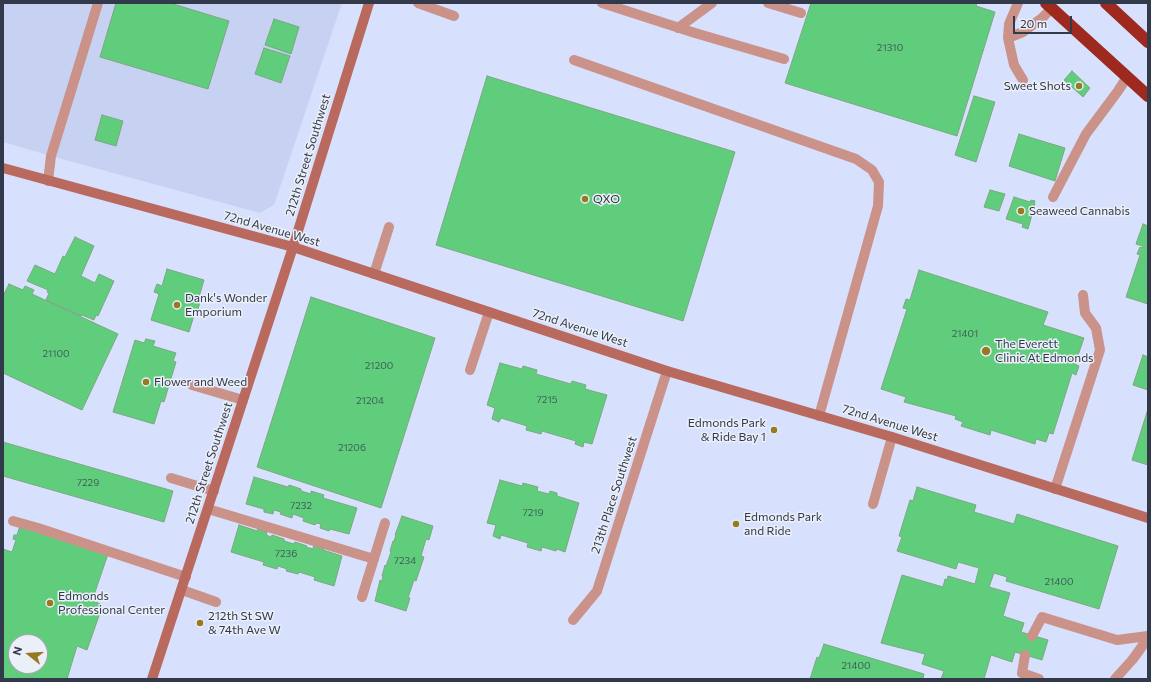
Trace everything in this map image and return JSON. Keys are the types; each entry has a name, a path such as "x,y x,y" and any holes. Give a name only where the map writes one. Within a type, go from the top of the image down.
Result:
{"highway":[{"path":"1106,3 1148,42"},
{"path":"1049,6 1148,96"}],"street":[{"path":"48,181 50,156 98,3"},
{"name":"212th Street Southwest","path":"152,679 293,247 369,3"},
{"path":"418,3 454,16"},
{"path":"602,3 678,28 784,59"},
{"path":"678,28 712,3"},
{"path":"768,3 801,13"},
{"path":"1018,3 1009,24 1008,38 1014,65 1023,80"},
{"path":"1008,38 1023,32 1042,18 1049,6"},
{"path":"574,60 856,159 872,170 880,182 878,206 819,416"},
{"path":"1054,197 1086,134 1127,77"},
{"name":"72nd Avenue West","path":"3,168 293,247 667,371 892,437 1148,518"},
{"path":"374,274 389,227"},
{"path":"1055,489 1100,350 1096,328 1085,313 1083,295"},
{"path":"470,370 489,312"},
{"name":"213th Place Southwest","path":"573,620 597,591 667,371"},
{"path":"192,385 243,400"},
{"path":"873,504 892,437"},
{"path":"171,478 214,490"},
{"path":"208,510 374,559"},
{"path":"12,522 38,528 186,577"},
{"path":"362,597 384,523"},
{"path":"182,590 216,602"},
{"path":"1032,636 1042,617 1117,640 1148,637"},
{"path":"1115,679 1133,659 1148,637"},
{"path":"1025,655 1022,673 1039,679"}],"shaded area":[{"path":"3,3 342,3 274,205 260,213 3,142"}],"building":[{"path":"116,3 170,3 229,21 208,89 100,57"},
{"path":"811,3 977,3 976,6 995,12 957,136 785,83"},
{"path":"274,19 299,27 291,54 265,45"},
{"path":"264,48 290,56 281,83 255,74"},
{"name":"Sweet Shots","path":"1072,71 1090,88 1083,97 1064,80"},
{"name":"QXO","path":"487,76 735,152 683,321 436,245"},
{"path":"974,96 995,102 976,162 955,155"},
{"path":"102,115 123,121 116,146 95,140"},
{"path":"1019,134 1065,148 1055,181 1009,166"},
{"path":"990,190 1005,194 999,211 984,207"},
{"path":"1014,197 1030,202 1031,200 1035,201 1028,229 1022,227 1023,224 1006,219"},
{"path":"1143,224 1148,226 1148,304 1126,297 1140,255 1137,254 1140,247 1142,248 1143,246 1136,244"},
{"path":"75,237 94,246 81,276 95,283 99,274 114,281 98,316 96,315 94,320 82,315 81,316 46,300 49,293 47,292 48,290 27,281 35,265 55,274 63,256 65,257"},
{"name":"Dank's Wonder Emporium","path":"167,269 204,280 199,297 201,298 197,313 195,312 189,332 151,320 159,294 154,292 157,284 162,286"},
{"name":"The Everett Clinic At Edmonds","path":"919,270 1048,312 1043,325 1084,338 1075,364 1079,366 1076,375 1072,373 1053,434 1049,433 1046,442 1036,439 1035,444 991,430 990,435 961,426 963,422 955,419 956,416 904,402 906,397 881,389 907,309 903,308 906,299 910,300"},
{"path":"9,284 23,290 25,286 34,290 32,294 118,334 82,410 3,373 3,296"},
{"path":"311,297 435,338 381,508 257,467"},
{"name":"Flower and Weed","path":"146,339 155,341 153,346 176,353 173,361 176,362 164,402 161,401 154,424 113,412 135,340 144,343"},
{"path":"1143,355 1148,357 1148,390 1133,385"},
{"path":"500,363 522,369 523,366 537,370 536,374 571,384 572,381 586,385 585,389 607,395 592,444 584,442 583,447 575,444 576,441 542,431 541,434 526,430 527,426 501,418 499,422 492,419 495,408 487,405"},
{"path":"1148,409 1148,465 1132,460"},
{"path":"3,442 173,491 164,522 3,476"},
{"path":"254,477 288,487 289,485 311,494 311,491 324,495 323,498 357,508 349,534 320,528 321,524 316,523 315,525 303,521 304,518 293,514 292,518 280,514 281,512 274,510 273,514 264,512 264,509 246,504"},
{"path":"500,480 522,486 523,483 538,487 537,491 549,494 550,491 557,493 557,496 579,503 565,552 557,549 556,551 542,547 541,551 527,547 528,543 501,535 500,539 493,536 496,525 487,523"},
{"path":"917,487 976,505 974,512 1014,524 1017,514 1118,546 1099,609 1006,581 1007,577 994,573 989,587 1010,593 1003,616 1024,623 1021,632 1048,640 1042,660 1015,652 1012,662 991,655 984,679 941,679 944,671 922,664 925,654 881,643 902,575 943,587 945,579 947,580 948,576 975,584 979,568 958,562 956,569 897,551 902,537 899,536 910,500 913,501"},
{"path":"402,516 433,526 429,540 426,539 421,556 424,557 416,581 414,580 408,598 410,598 406,611 375,601 380,580 382,581 385,565 386,566"},
{"path":"239,525 257,531 258,529 267,532 266,535 271,537 272,535 294,544 295,542 313,549 314,545 324,548 323,550 342,556 334,586 314,580 315,577 299,572 298,574 286,571 287,569 278,566 277,569 263,565 264,562 231,552"},
{"name":"Edmonds Professional Center","path":"20,526 108,554 92,601 101,604 98,613 100,613 87,650 77,646 67,679 37,679 30,677 29,679 3,679 3,549 12,552 16,540 13,539 14,535 17,535"},
{"path":"824,644 924,674 923,679 810,679 817,657 819,658"}],"place":[{"name":"Sweet Shots","path":"1079,86"},
{"name":"QXO","path":"585,199"},
{"name":"Seaweed Cannabis","path":"1021,211"},
{"name":"Dank's Wonder Emporium","path":"177,305"},
{"name":"The Everett Clinic At Edmonds","path":"986,351"},
{"name":"Flower and Weed","path":"146,382"},
{"name":"Edmonds Park & Ride Bay 1","path":"774,430"},
{"name":"Edmonds Park and Ride","path":"736,524"},
{"name":"Edmonds Professional Center","path":"50,603"},
{"name":"212th St SW & 74th Ave W","path":"200,623"}]}
